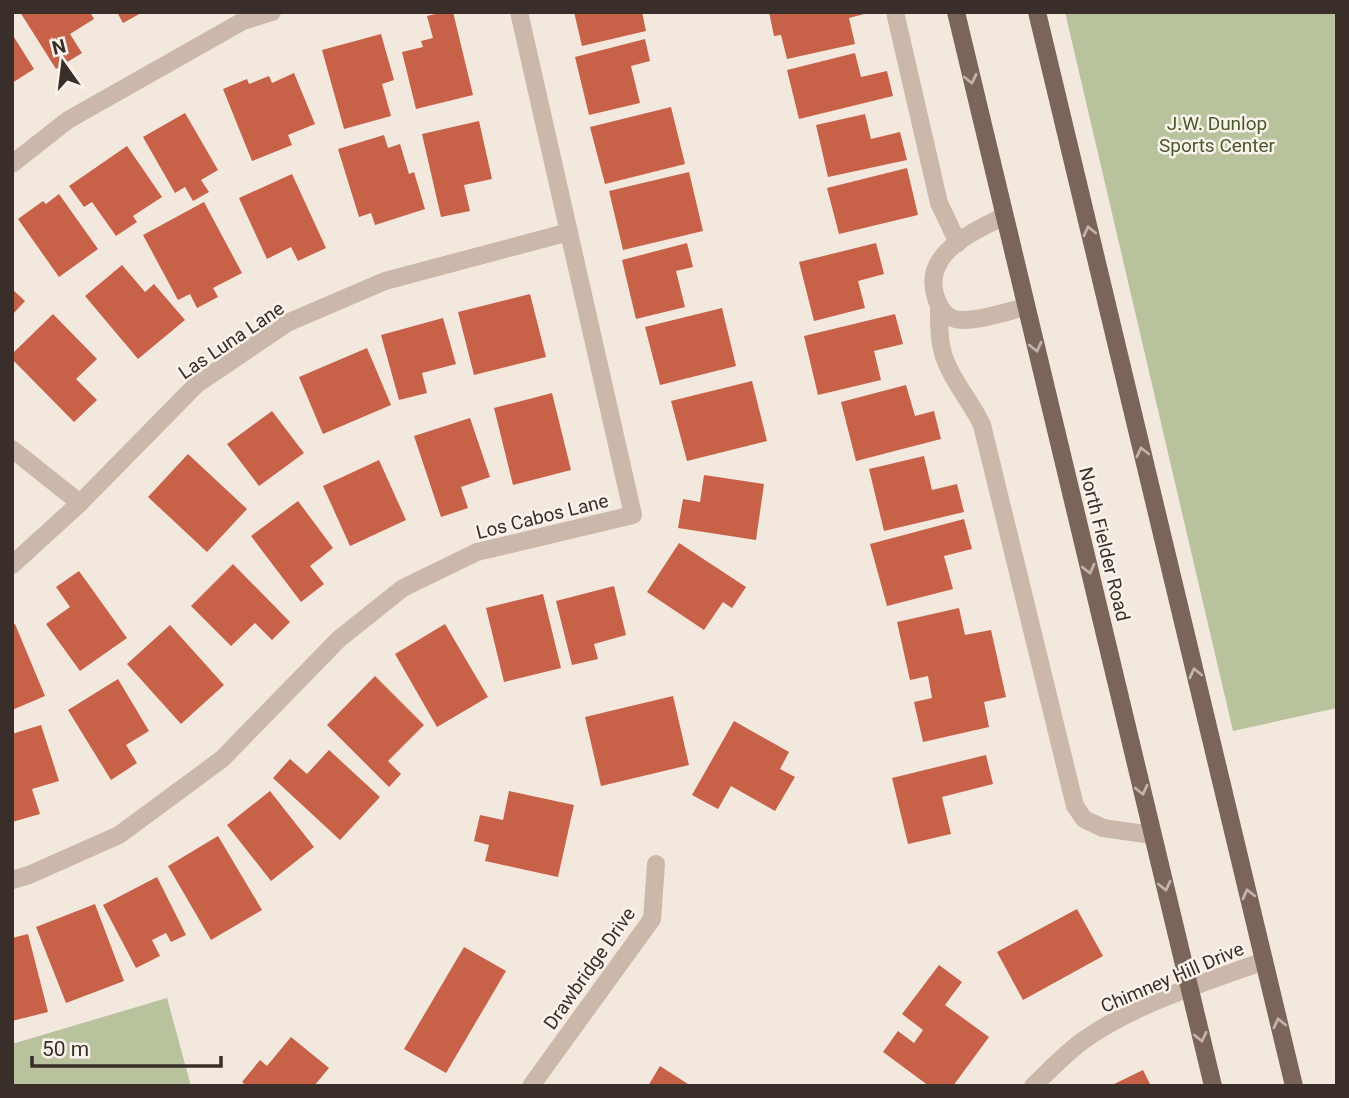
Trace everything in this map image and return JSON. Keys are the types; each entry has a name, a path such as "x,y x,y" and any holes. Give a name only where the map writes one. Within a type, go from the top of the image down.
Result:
{"main road":[{"name":"North Fielder Road","path":"956,12 1213,1086"},
{"path":"1037,12 1294,1086"}],"street":[{"path":"12,164 68,120 242,16 272,12"},
{"name":"Los Cabos Lane","path":"12,880 119,835 222,759 339,639 403,588 477,552 633,515 519,12"},
{"path":"895,12 939,203 958,243"},
{"path":"1004,216 958,243 942,256 934,268 933,288 939,308 939,329 945,361 973,405 982,425 1075,806 1084,820 1103,828 1152,835"},
{"name":"Las Luna Lane","path":"12,565 80,503 197,384 287,323 385,281 569,232"},
{"path":"939,308 951,318 969,320 1026,307"},
{"path":"12,449 80,503"},
{"name":"Drawbridge Drive","path":"531,1086 652,919 656,864"},
{"name":"Chimney Hill Drive","path":"1033,1086 1089,1037 1117,1020 1264,961"}],"green space":[{"name":"J.W. Dunlop Sports Center","path":"1065,12 1337,12 1337,708 1233,731"},
{"path":"167,998 191,1086 12,1086 12,1044"}],"building":[{"path":"20,12 90,12 94,19 70,34 82,53 56,69"},
{"path":"117,12 143,12 123,23"},
{"path":"453,12 473,95 416,109 402,52 423,47 421,41 433,38 427,16"},
{"path":"574,12 642,12 646,31 582,46"},
{"path":"769,12 868,13 849,18 855,44 787,59 781,35 774,36"},
{"path":"12,34 34,69 12,83"},
{"path":"381,34 394,80 382,84 391,116 344,129 322,50"},
{"path":"645,39 650,61 631,66 640,103 589,115 575,57"},
{"path":"855,53 861,77 887,71 893,96 799,119 787,70"},
{"path":"294,73 315,124 288,135 292,145 252,161 223,89 247,79 249,84 269,76 272,83"},
{"path":"671,107 685,164 605,184 590,127"},
{"path":"185,113 218,170 201,180 209,192 193,201 185,187 175,193 143,137"},
{"path":"865,114 871,139 900,132 907,160 828,177 816,125"},
{"path":"479,121 492,179 464,185 470,211 441,217 422,134"},
{"path":"384,135 388,148 400,144 409,174 414,172 425,209 375,225 371,213 359,217 338,149"},
{"path":"127,146 162,197 133,216 137,222 116,236 92,202 84,207 69,186"},
{"path":"907,168 918,215 839,234 827,188"},
{"path":"689,172 703,231 623,250 609,191"},
{"path":"292,174 326,248 298,261 291,247 267,259 239,198"},
{"path":"59,194 98,249 59,277 18,219 43,201 46,204"},
{"path":"204,202 242,273 213,288 218,297 197,308 190,294 178,300 143,235"},
{"path":"687,243 693,267 676,271 685,307 636,319 622,260"},
{"path":"876,243 884,274 858,281 865,308 814,321 799,262"},
{"path":"122,265 145,292 154,284 185,320 138,359 85,296"},
{"path":"12,289 25,301 12,315"},
{"path":"530,294 546,357 474,375 458,312"},
{"path":"722,308 736,366 660,385 645,327"},
{"path":"53,314 97,359 76,379 97,400 74,422 12,359 12,354"},
{"path":"895,314 903,344 874,351 881,380 818,395 804,336"},
{"path":"443,318 456,364 422,373 427,393 399,400 381,335"},
{"path":"367,348 391,405 323,434 299,377"},
{"path":"752,381 767,441 687,461 671,401"},
{"path":"906,385 915,416 934,411 941,439 856,461 841,402"},
{"path":"552,393 571,470 513,485 494,408"},
{"path":"272,411 304,453 259,486 227,444"},
{"path":"470,418 490,477 461,487 468,508 441,517 414,436"},
{"path":"188,454 247,509 207,552 148,497"},
{"path":"924,456 932,490 957,484 964,512 884,531 869,469"},
{"path":"379,460 406,520 350,546 323,486"},
{"path":"704,475 764,484 756,540 678,528 683,499 700,502"},
{"path":"298,501 333,548 310,566 324,584 301,602 251,536"},
{"path":"964,519 972,549 944,556 953,589 887,606 870,544"},
{"path":"679,543 746,587 732,608 723,602 704,630 647,592"},
{"path":"233,564 290,622 272,640 255,623 231,646 191,606"},
{"path":"79,571 127,638 80,671 46,624 70,607 56,587"},
{"path":"614,586 626,635 594,644 598,659 572,665 556,601"},
{"path":"543,594 561,668 504,682 486,608"},
{"path":"959,608 965,635 991,630 1006,697 984,702 989,727 923,742 914,702 932,698 928,676 910,680 897,622"},
{"path":"15,624 45,696 12,710 12,625"},
{"path":"445,624 488,697 437,727 395,654"},
{"path":"170,625 224,685 181,724 127,664"},
{"path":"375,676 424,725 388,761 401,774 389,787 327,725"},
{"path":"118,679 149,731 126,745 137,763 111,780 68,710"},
{"path":"673,696 689,765 601,786 585,717"},
{"path":"734,721 789,752 780,769 795,777 775,811 731,786 718,809 692,795"},
{"path":"41,725 59,781 32,789 40,814 12,822 12,734"},
{"path":"329,750 380,797 340,840 273,778 290,759 307,774"},
{"path":"986,755 993,784 942,797 951,834 908,844 892,778"},
{"path":"270,791 314,847 271,881 227,825"},
{"path":"509,791 574,805 558,877 485,861 489,845 474,841 480,815 503,820"},
{"path":"218,836 262,910 211,940 168,866"},
{"path":"157,877 186,935 171,942 166,933 152,940 160,956 136,968 103,905"},
{"path":"95,904 124,981 66,1003 36,927"},
{"path":"1077,909 1103,956 1023,1000 997,952"},
{"path":"28,934 48,1012 12,1021 12,938"},
{"path":"464,947 506,971 446,1073 404,1049"},
{"path":"939,965 962,982 945,1005 989,1037 953,1086 929,1086 883,1052 898,1031 914,1043 923,1030 902,1014"},
{"path":"291,1037 329,1068 314,1086 247,1086 242,1082 260,1060 267,1066"},
{"path":"660,1066 691,1086 648,1086"},
{"path":"1143,1070 1151,1086 1110,1086"}]}
